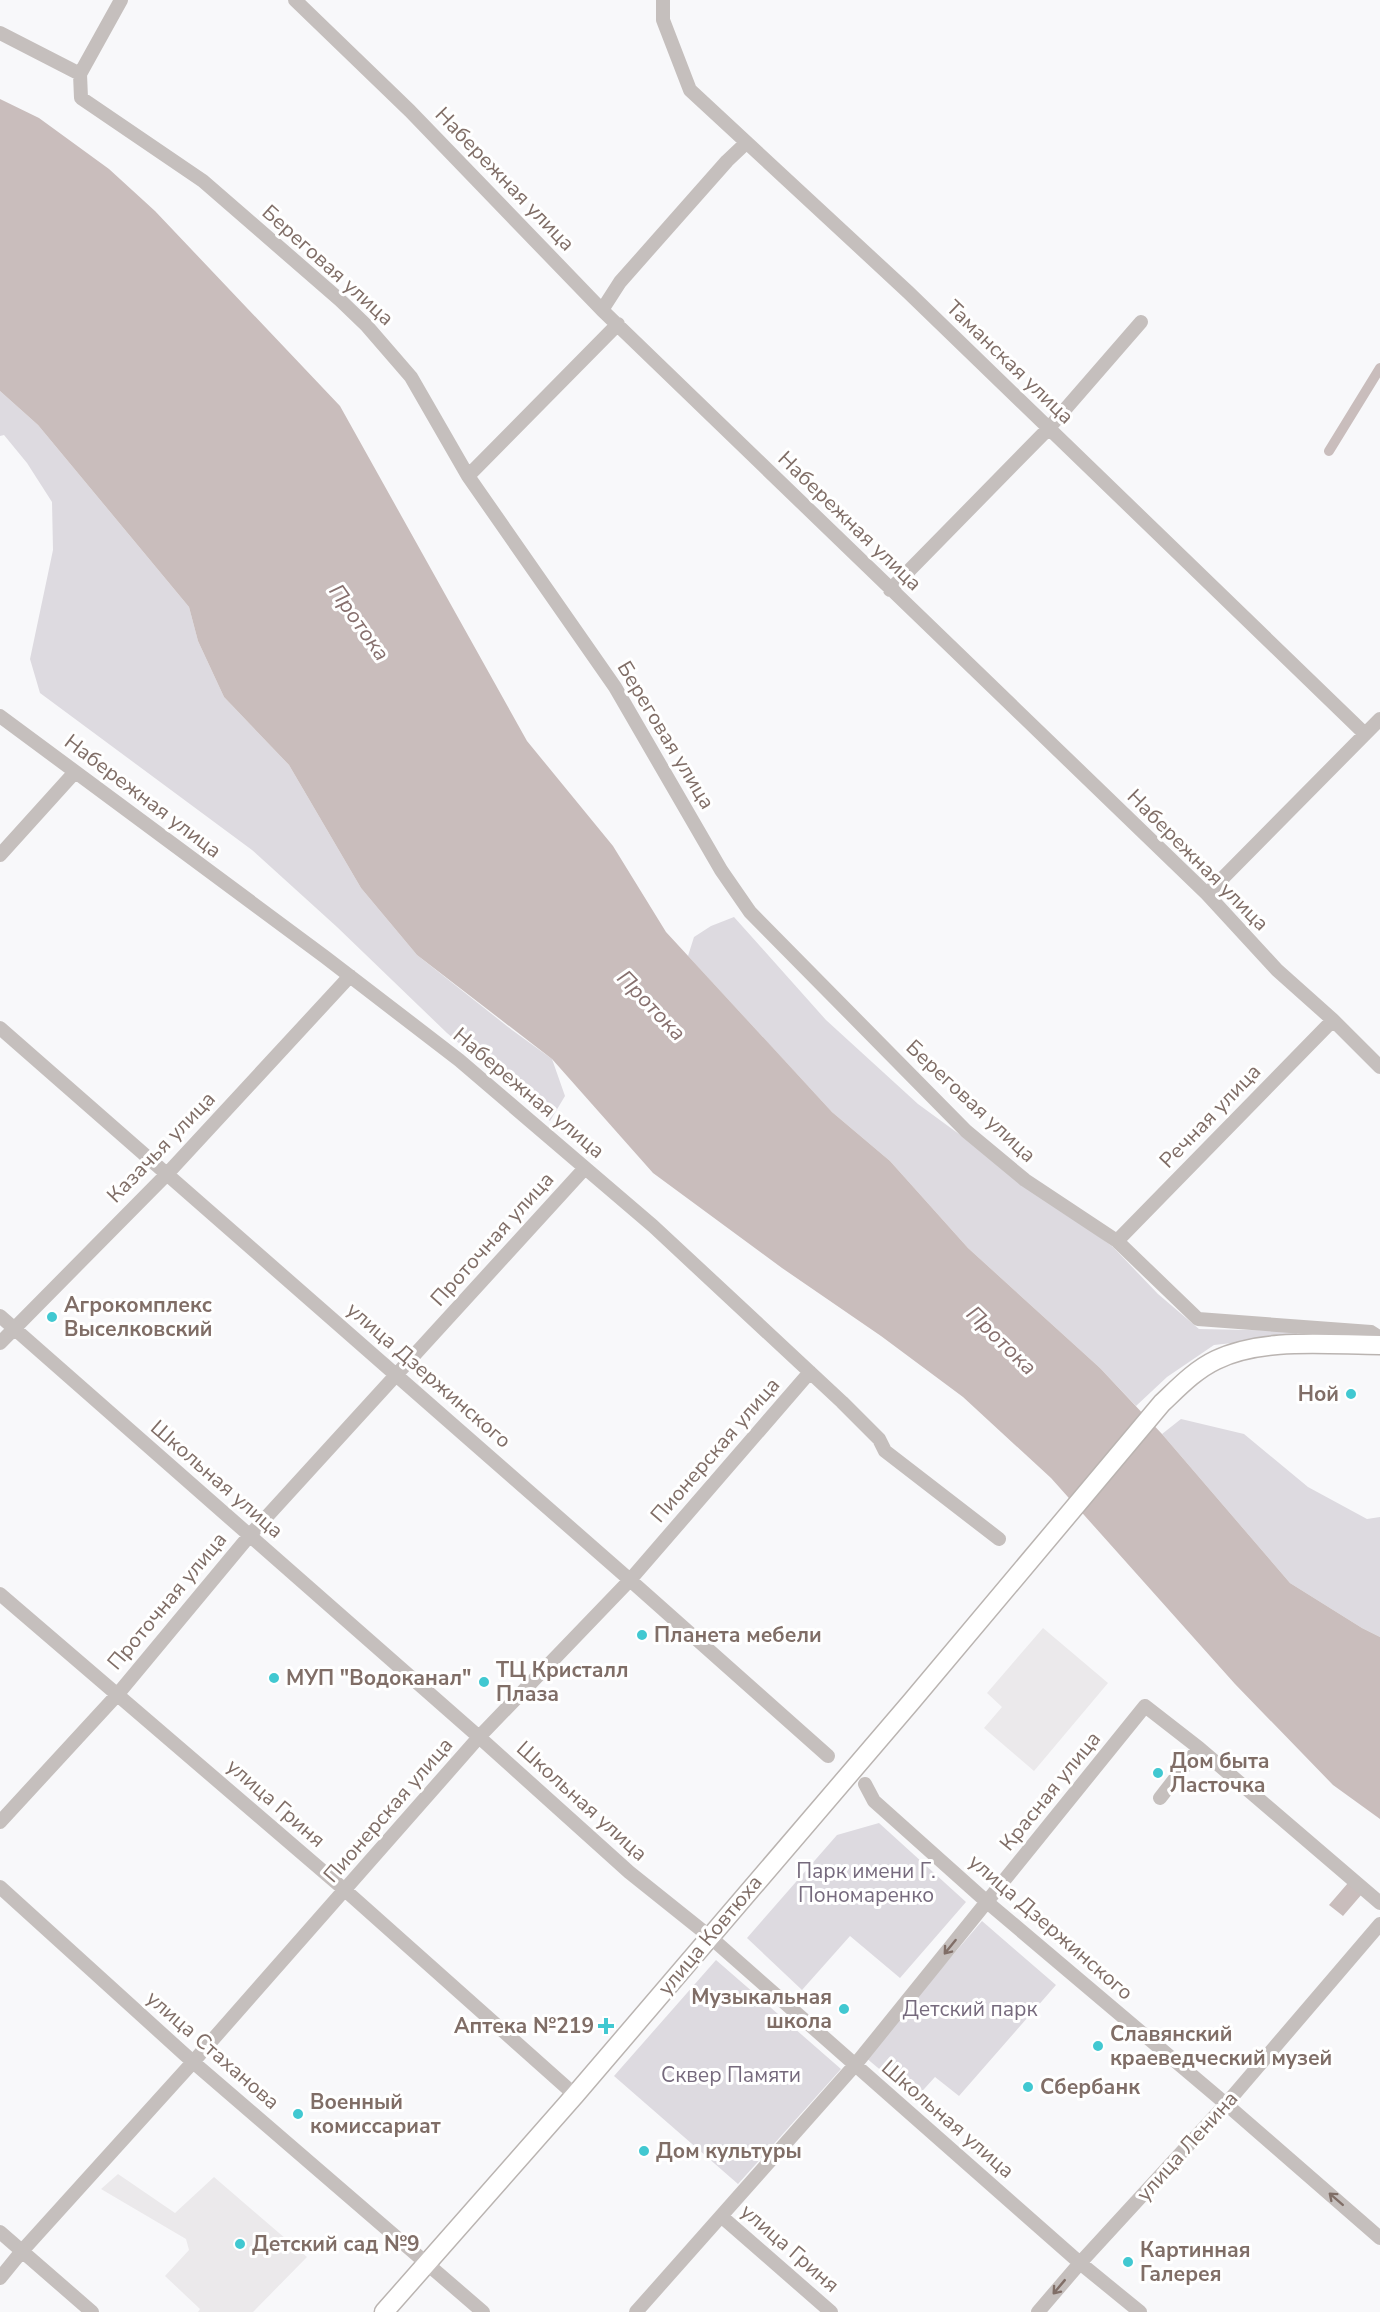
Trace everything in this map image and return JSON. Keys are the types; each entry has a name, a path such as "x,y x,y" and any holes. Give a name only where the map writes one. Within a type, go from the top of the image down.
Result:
{"main road":[{"name":"улица Ковтюха","path":"384,2312 575,2095 911,1702 1162,1403 1191,1376 1215,1360 1236,1353 1276,1346 1380,1345"}],"street":[{"path":"0,33 80,74 121,0"},
{"name":"Набережная улица","path":"295,0 410,111 602,310 1207,894 1277,970 1380,1066"},
{"name":"Таманская улица","path":"663,0 663,20 690,90 908,292 1365,734"},
{"name":"Береговая улица","path":"80,74 81,98 203,181 340,300 366,325 411,377 468,476 615,687 721,870 750,912 966,1131 1025,1180 1117,1241 1198,1319 1371,1332 1380,1338"},
{"path":"602,310 620,282 727,160 746,143"},
{"path":"890,590 1048,429 1142,322"},
{"path":"468,476 618,324"},
{"name":"Набережная улица","path":"0,716 350,976 459,1060 653,1226 810,1372 879,1439 885,1451 999,1539"},
{"path":"1207,894 1380,719"},
{"path":"0,855 75,772"},
{"name":"Казачья улица","path":"0,1343 167,1174 350,976"},
{"name":"Речная улица","path":"1117,1241 1333,1020"},
{"name":"улица Дзержинского","path":"0,1028 828,1756"},
{"name":"Проточная улица","path":"0,1822 117,1695 250,1535 585,1168"},
{"name":"Школьная улица","path":"0,1316 479,1737 629,1872 709,1936 1080,2263 1140,2312"},
{"name":"Пионерская улица","path":"0,2278 346,1891 479,1737 630,1580 810,1372"},
{"name":"улица Гриня","path":"0,1594 346,1891 575,2095"},
{"name":"Красная улица","path":"636,2312 855,2065 1145,1706 1198,1748"},
{"path":"1160,1798 1198,1748 1380,1903"},
{"name":"улица Дзержинского","path":"865,1784 874,1802 987,1902 1380,2238"},
{"name":"улица Стаханова","path":"0,1887 193,2062 483,2312"},
{"name":"улица Ленина","path":"1038,2312 1226,2104 1380,1924"},
{"name":"улица Гриня","path":"721,2216 831,2312"},
{"path":"0,2232 92,2312"}],"shaded area":[{"path":"1043,1628 1108,1683 1034,1771 984,1728 1002,1707 987,1693"},
{"name":"Детский сад №9","path":"118,2174 175,2213 214,2177 307,2257 253,2312 198,2312 200,2309 165,2276 189,2250 186,2239 101,2189"}],"green space":[{"path":"0,391 38,425 189,607 198,641 224,697 289,765 361,888 417,955 552,1059 565,1096 550,1121 447,1033 337,927 252,850 40,693 30,659 53,550 52,502 27,463 4,435 0,436"},
{"path":"734,917 826,1020 918,1104 1113,1247 1158,1294 1199,1329 1296,1331 1298,1336 1214,1345 1167,1377 1136,1406 1100,1368 968,1248 890,1161 832,1112 688,956 694,937 711,926"},
{"path":"1181,1419 1244,1434 1308,1487 1367,1519 1380,1517 1380,1637 1290,1583 1162,1434"},
{"name":"Парк имени Г. Пономаренко","path":"879,1823 966,1902 900,1978 850,1936 802,1990 747,1938 837,1835"},
{"name":"Детский парк","path":"982,1921 1056,1985 959,2096 935,2077 915,2099 865,2057"},
{"name":"Сквер Памяти","path":"716,1960 841,2069 738,2184 614,2076"}],"water":[{"name":"Протока","path":"0,99 39,118 109,169 155,211 340,406 527,741 613,846 666,932 832,1112 890,1161 968,1248 1100,1368 1162,1434 1290,1583 1380,1637 1380,1819 1333,1785 1235,1684 1051,1478 963,1397 653,1173 552,1059 417,955 361,888 289,765 224,697 198,641 189,607 38,425 0,391"},
{"path":"1348,1883 1362,1894 1343,1916 1329,1905"}],"waterway":[{"path":"1329,451 1380,368"}],"place":[{"name":"Агрокомплекс Выселковский","path":"52,1317"},
{"name":"Ной","path":"1351,1394"},
{"name":"Планета мебели","path":"642,1635"},
{"name":"МУП \"Водоканал\"","path":"274,1678"},
{"name":"ТЦ Кристалл Плаза","path":"484,1682"},
{"name":"Дом быта Ласточка","path":"1158,1773"},
{"name":"Музыкальная школа","path":"844,2009"},
{"name":"Аптека №219","path":"606,2026"},
{"name":"Славянский краеведческий музей","path":"1098,2046"},
{"name":"Сбербанк","path":"1028,2087"},
{"name":"Военный комиссариат","path":"298,2114"},
{"name":"Дом культуры","path":"644,2151"},
{"name":"Детский сад №9","path":"240,2244"},
{"name":"Картинная Галерея","path":"1128,2262"}]}
